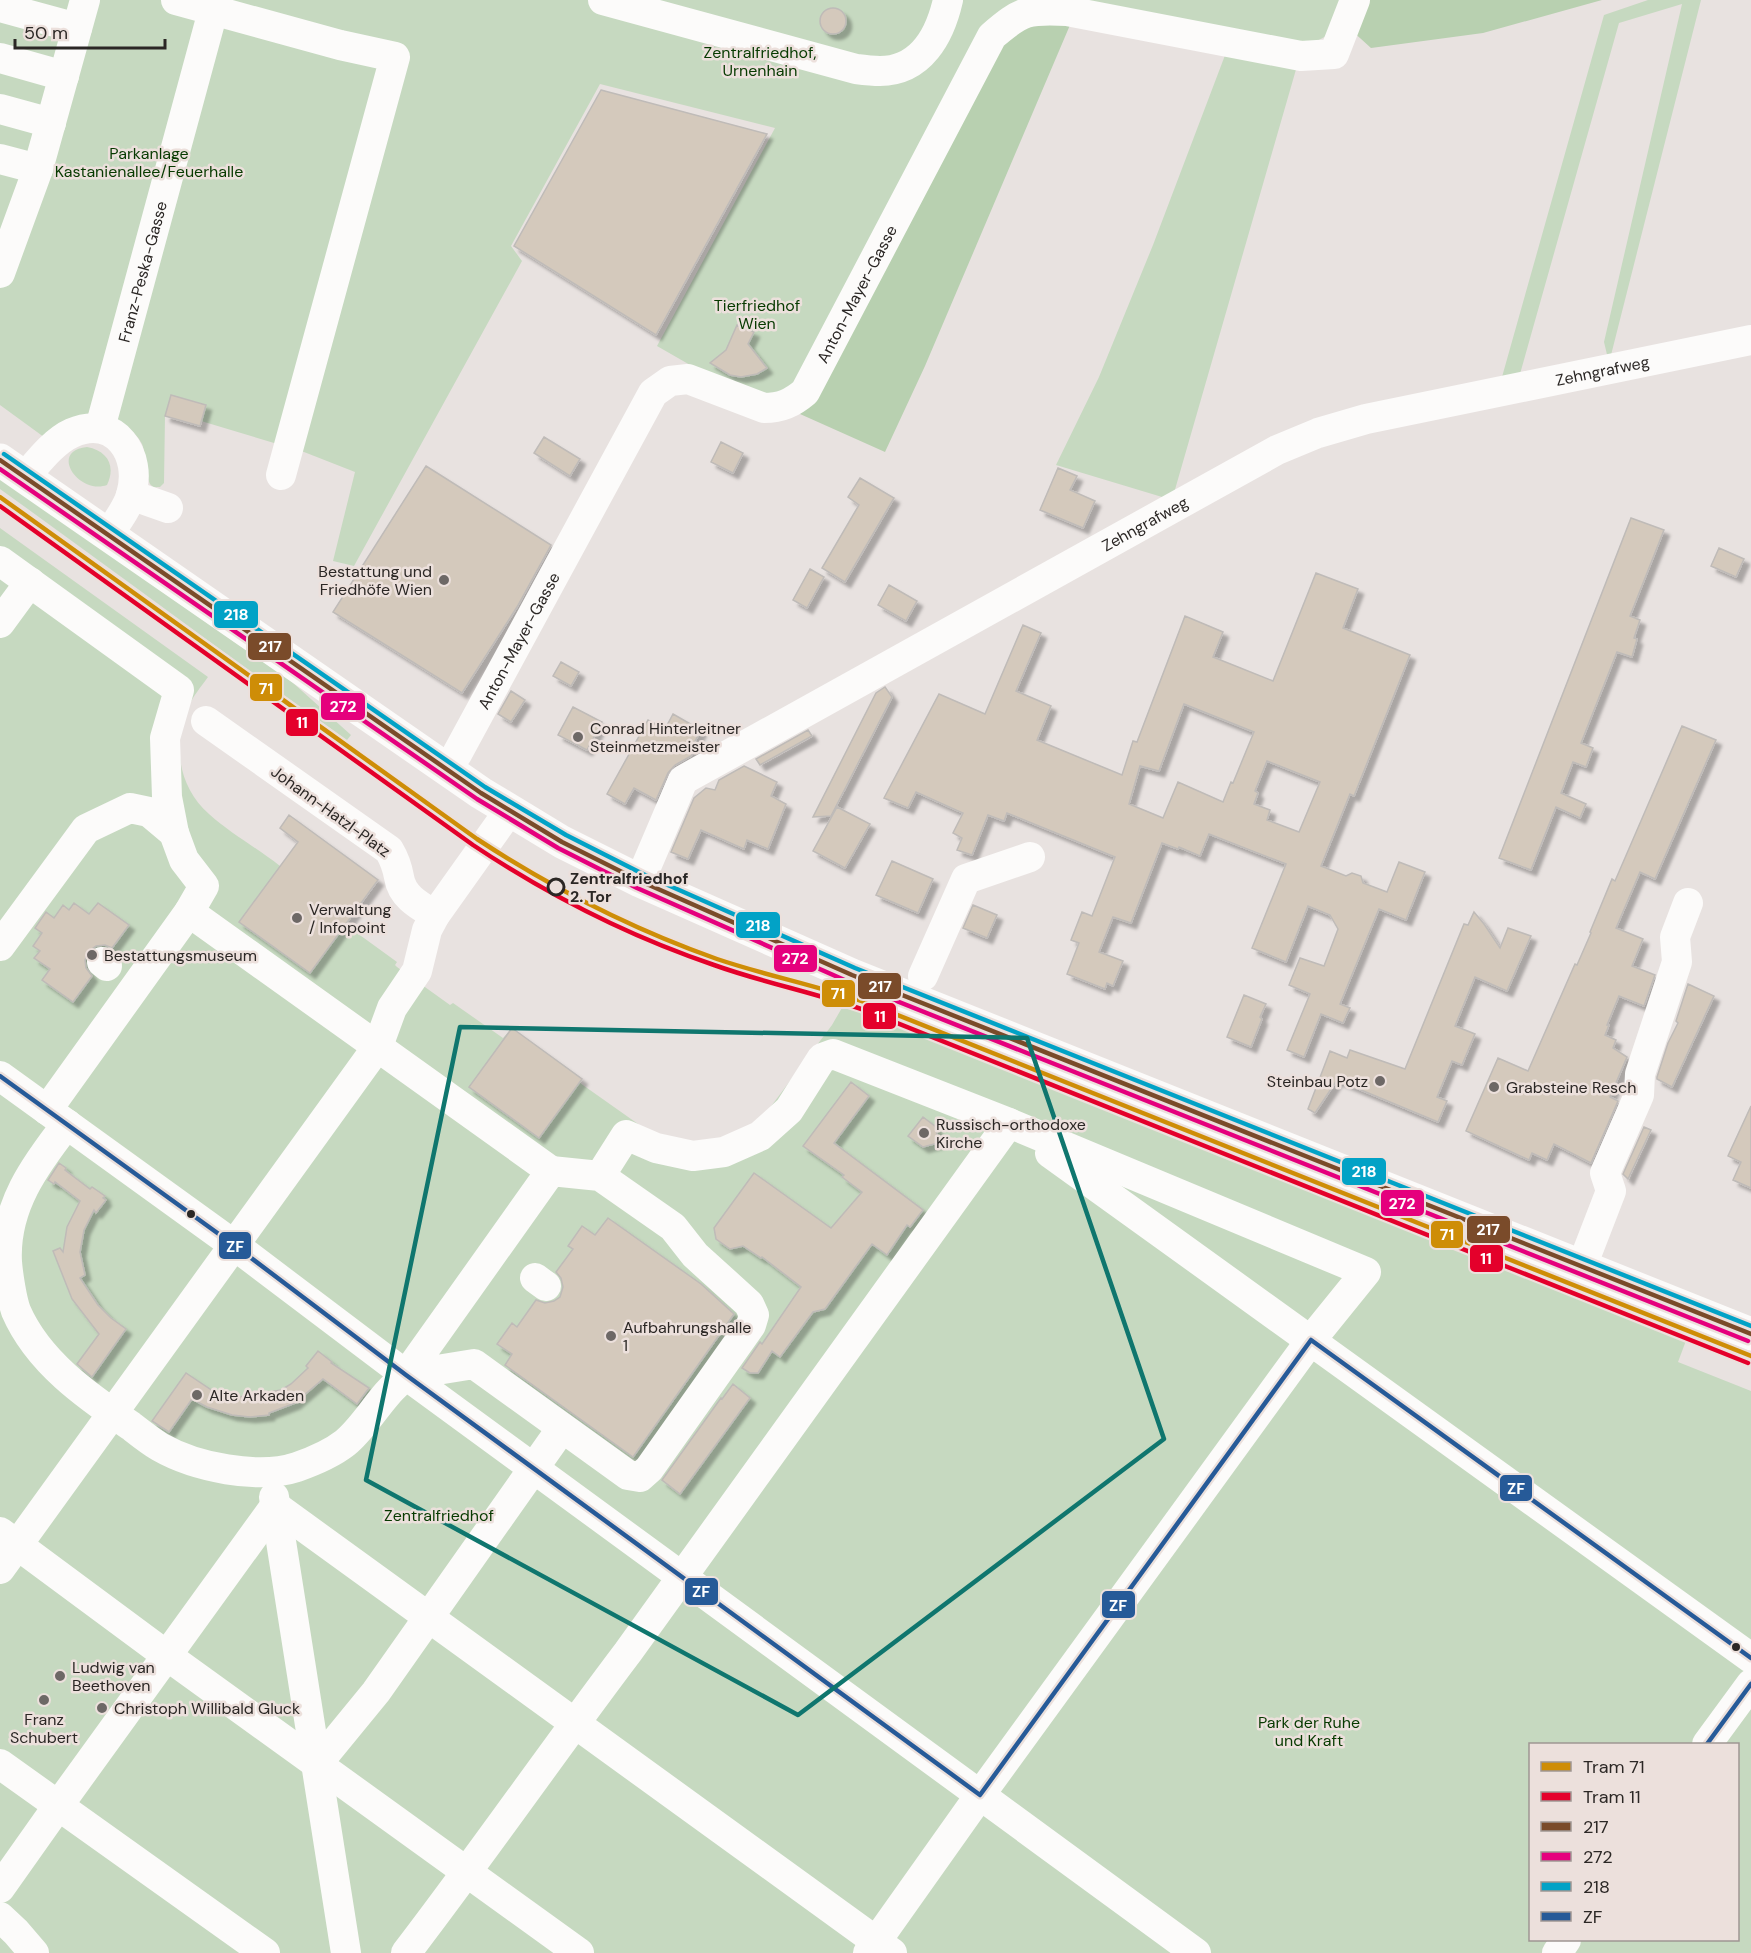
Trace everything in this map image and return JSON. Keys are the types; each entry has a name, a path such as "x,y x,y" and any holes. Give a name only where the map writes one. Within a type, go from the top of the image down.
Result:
{"main road":[{"path":"13,469 508,811 562,842 640,881 852,975 1751,1334"}],"street":[{"path":"176,0 215,6 395,57 281,475"},
{"path":"603,0 856,69 881,71 899,68 919,57 936,39 948,0"},
{"name":"Anton-Mayer-Gasse","path":"447,769 588,516 653,393 670,381 688,379 764,408 777,408 793,402 805,392 992,36 1012,18 1036,9 1067,11 1301,56 1334,54 1355,0"},
{"name":"Franz-Peska-Gasse","path":"100,428 215,6"},
{"path":"0,7 81,14 38,169 0,271"},
{"path":"0,58 64,76"},
{"path":"0,109 51,123"},
{"path":"0,159 38,169"},
{"name":"Zehngrafweg","path":"640,881 683,780 1277,450 1318,433 1366,419 1751,340"},
{"path":"13,469 64,438 86,428 100,428 114,434 129,452 134,475 131,495 108,535"},
{"path":"131,495 168,508"},
{"path":"0,561 179,690 165,738 167,797 174,833 184,860 204,886 57,1117 13,1212 5,1280 16,1310 33,1341 57,1369 112,1413 160,1447 199,1463 244,1472 270,1471 295,1468 325,1456 346,1442 388,1392 406,1375 551,1171"},
{"path":"0,623 30,582"},
{"name":"Johann-Hatzl-Platz","path":"206,722 389,850 398,867 402,888 409,898 435,915"},
{"path":"0,945 86,829 130,808 149,812 174,833"},
{"path":"0,1569 9,1539 112,1413 378,1046 392,1008 413,978 425,936 435,915 508,811"},
{"path":"923,976 966,879 1030,857"},
{"path":"1582,1266 1611,1191 1605,1173 1639,1095 1640,1074 1677,962 1675,937 1688,903"},
{"path":"189,912 551,1171 600,1176 673,1227 695,1255 749,1304 754,1316 751,1325 649,1469 640,1477 628,1475 474,1364 406,1375"},
{"path":"276,1506 575,1722 879,1949 980,1795 1311,1340 1366,1272 1009,1123 833,1054 822,1058 789,1110 760,1136 724,1152 693,1156 656,1148 626,1135 600,1176"},
{"path":"0,1076 234,1245 406,1375 1196,1953"},
{"path":"1009,1123 1751,1658"},
{"path":"406,1953 468,1872 1009,1123"},
{"path":"317,1764 376,1692 562,1428"},
{"path":"270,1471 346,1953"},
{"path":"0,1888 166,1655 276,1506"},
{"path":"9,1539 579,1953"},
{"path":"1708,1743 1751,1684"},
{"path":"0,1764 265,1953"},
{"path":"0,1917 34,1953"}],"highlighted area":[{"path":"460,1027 1027,1038 1164,1439 798,1715 366,1480"}],"green space":[{"path":"0,0 1346,0 1328,35 1308,46 1059,1 802,387 774,400 711,377 657,346 775,128 600,84 511,246 522,261 354,566 333,561 355,472 304,452 201,421 206,405 171,395 165,416 164,483 160,487 154,487 147,474 140,440 130,430 114,420 48,440 0,405"},
{"path":"1360,0 1602,0 1483,33 1371,48 1350,29"},
{"path":"1648,0 1701,0 1609,363 1604,342 1682,4 1619,23 1518,381 1500,384 1604,15"},
{"path":"1073,18 925,366 885,452 800,414 1004,31"},
{"path":"1227,50 1297,66 1172,500 1056,465 1099,377 1153,245"},
{"path":"87,447 100,452 108,460 111,472 107,485 87,484 72,471 69,463 70,456 76,450"},
{"path":"0,479 292,682 351,735 347,740 0,489"},
{"name":"Zentralfriedhof","path":"0,528 208,677 188,708 183,721 179,750 190,791 209,814 280,866 283,862 354,914 346,925 397,962 395,965 397,967 450,1005 453,1003 503,1038 512,1028 582,1079 580,1083 648,1131 680,1145 721,1142 748,1128 769,1109 832,1025 854,987 1693,1322 1678,1362 1751,1391 1751,1953 0,1953"}],"building":[{"path":"833,8 842,12 846,21 842,30 833,34 824,30 820,21 824,12"},
{"path":"601,90 767,134 656,335 514,246"},
{"path":"737,325 754,332 748,344 767,368 757,374 741,377 730,375 710,363 726,350"},
{"path":"171,395 206,405 200,426 165,416"},
{"path":"544,437 580,459 570,476 534,453"},
{"path":"721,442 743,453 733,473 711,462"},
{"name":"Bestattung und Friedhöfe Wien","path":"426,466 551,545 517,607 462,693 333,612"},
{"path":"1058,468 1077,476 1070,490 1095,501 1083,528 1040,510"},
{"path":"860,478 894,498 845,582 822,568 859,505 848,497"},
{"path":"1631,518 1664,530 1630,616 1640,620 1634,638 1637,639 1632,657 1617,652 1581,743 1593,748 1586,767 1573,762 1561,793 1586,804 1580,818 1556,807 1531,870 1499,858"},
{"path":"1719,548 1744,559 1736,577 1711,566"},
{"path":"810,569 824,577 807,608 793,600"},
{"path":"1316,573 1358,589 1343,628 1410,655 1354,796 1350,794 1321,866 1346,876 1352,873 1361,876 1363,883 1387,892 1399,862 1425,872 1406,920 1379,909 1340,1004 1350,1008 1343,1023 1321,1014 1304,1057 1287,1050 1310,994 1289,985 1300,958 1324,966 1338,929 1330,915 1308,906 1286,962 1252,948 1286,864 1209,834 1200,856 1162,843 1131,923 1113,917 1099,952 1123,961 1113,986 1107,983 1105,989 1067,974 1079,943 1071,940 1082,912 1092,916 1115,857 1007,813 1004,821 988,815 972,855 957,850 962,838 953,833 963,813 916,792 908,808 884,798 939,694 985,714 1023,625 1041,633 1016,691 1051,706 1037,740 1122,775 1133,741 1137,742 1185,616 1223,632 1213,657 1273,681","holes":["1184,704 1254,732 1223,802 1178,782 1163,818 1129,804 1140,766 1159,771","1267,761 1320,782 1299,832 1267,820 1270,810 1254,804 1258,793 1255,791"]},
{"path":"889,585 917,601 906,621 878,605"},
{"path":"561,662 579,672 571,686 553,676"},
{"path":"885,687 892,697 831,816 813,817 876,693"},
{"path":"511,691 525,700 511,722 498,714"},
{"path":"573,707 602,722 587,750 558,735"},
{"path":"673,714 701,730 693,745 696,746 691,756 675,765 668,773 656,800 634,788 625,804 607,794 648,720 665,729"},
{"path":"1682,726 1716,740 1655,879 1640,872 1616,928 1643,939 1632,966 1655,975 1644,1006 1619,996 1607,1025 1609,1025 1605,1035 1616,1040 1613,1048 1627,1057 1610,1097 1618,1101 1591,1163 1554,1144 1547,1160 1532,1153 1529,1160 1466,1131 1498,1058 1528,1071 1591,933 1612,879 1615,881"},
{"path":"808,730 812,736 760,765 756,759"},
{"path":"744,766 777,782 771,796 786,804 768,849 747,840 744,849 701,830 688,859 671,852 694,798 706,788 715,790 719,780"},
{"path":"837,807 870,824 845,868 813,851"},
{"name":"Verwaltung / Infopoint","path":"289,815 378,880 310,973 239,922 298,842 280,828"},
{"path":"892,861 933,879 918,913 876,895"},
{"path":"74,903 89,914 98,903 129,925 112,948 105,945 96,946 88,952 85,960 86,968 92,976 73,1002 42,980 50,969 34,958 40,951 33,946 42,933 35,928 46,912 54,918 63,905 69,910"},
{"path":"973,905 997,915 987,938 963,928"},
{"path":"1474,912 1500,948 1508,928 1531,936 1507,991 1475,977 1455,1026 1475,1034 1462,1065 1452,1061 1437,1097 1447,1101 1438,1122 1337,1080 1315,1113 1308,1109 1330,1051 1347,1058 1350,1050 1405,1069 1464,924 1468,925"},
{"path":"1688,984 1714,996 1672,1087 1657,1077 1668,1043 1678,1023 1676,1021"},
{"path":"1244,995 1266,1004 1251,1047 1227,1037"},
{"path":"512,1028 582,1079 539,1138 469,1087"},
{"path":"851,1082 869,1096 834,1143 923,1210 910,1227 907,1225 887,1255 872,1244 825,1309 813,1312 780,1357 772,1351 758,1373 750,1373 742,1368 760,1342 762,1344 801,1287 762,1257 743,1246 730,1249 716,1239 714,1228 754,1173 831,1228 862,1192 842,1177 844,1175 803,1146"},
{"path":"1751,1106 1751,1188 1733,1180 1741,1162 1728,1156"},
{"name":"Russisch-orthodoxe Kirche","path":"923,1117 936,1127 938,1143 923,1147 908,1136"},
{"path":"1644,1127 1651,1130 1628,1179 1623,1174"},
{"path":"59,1163 90,1189 92,1187 105,1196 103,1198 106,1200 96,1213 94,1210 84,1230 80,1252 85,1275 80,1278 98,1305 126,1329 92,1377 77,1364 99,1334 72,1299 53,1251 60,1248 63,1252 67,1227 80,1201 55,1182 54,1184 48,1180"},
{"name":"Aufbahrungshalle 1","path":"608,1218 701,1284 734,1314 633,1457 505,1365 512,1354 497,1344 512,1323 517,1327 536,1300 545,1303 560,1297 563,1287 561,1278 556,1272 573,1249 568,1246 582,1226 595,1235"},
{"name":"Alte Arkaden","path":"318,1351 331,1363 369,1388 357,1404 323,1379 295,1403 269,1413 269,1415 250,1417 232,1415 207,1407 192,1399 169,1432 152,1421 186,1373 213,1391 239,1397 281,1390 308,1368 306,1366"},
{"path":"733,1384 750,1398 680,1494 662,1480"}],"tram line":[{"name":"71","path":"0,497 477,839 563,891 623,921 717,959 870,1004 1751,1356"},
{"name":"11","path":"0,506 473,845 530,881 589,913 682,954 867,1011 1748,1363"}],"transit line":[{"name":"218","path":"4,454 485,787 566,835 643,874 855,968 1751,1326"},
{"name":"217","path":"0,460 481,793 562,842 640,881 852,975 1751,1334"},
{"name":"272","path":"0,469 477,799 558,848 637,888 849,982 1748,1341"},
{"name":"ZF","path":"0,1076 234,1245 406,1375 980,1795 1311,1340 1751,1658"},
{"name":"ZF","path":"1708,1743 1751,1684"}],"place":[{"name":"Bestattung und Friedhöfe Wien","path":"444,580"},
{"name":"Conrad Hinterleitner Steinmetzmeister","path":"578,737"},
{"name":"Zentralfriedhof 2. Tor","path":"556,887"},
{"name":"Verwaltung / Infopoint","path":"297,918"},
{"name":"Bestattungsmuseum","path":"92,955"},
{"name":"Steinbau Potz","path":"1380,1081"},
{"name":"Grabsteine Resch","path":"1494,1087"},
{"name":"Russisch-orthodoxe Kirche","path":"924,1133"},
{"name":"Aufbahrungshalle 1","path":"611,1336"},
{"name":"Alte Arkaden","path":"197,1395"},
{"name":"Ludwig van Beethoven","path":"60,1676"},
{"name":"Franz Schubert","path":"44,1700"},
{"name":"Christoph Willibald Gluck","path":"102,1708"}],"park label":[{"name":"Zentralfriedhof, Urnenhain","path":"760,61"},
{"name":"Parkanlage Kastanienallee/Feuerhalle","path":"149,162"},
{"name":"Tierfriedhof Wien","path":"757,314"},
{"name":"Park der Ruhe und Kraft","path":"1309,1731"}]}
